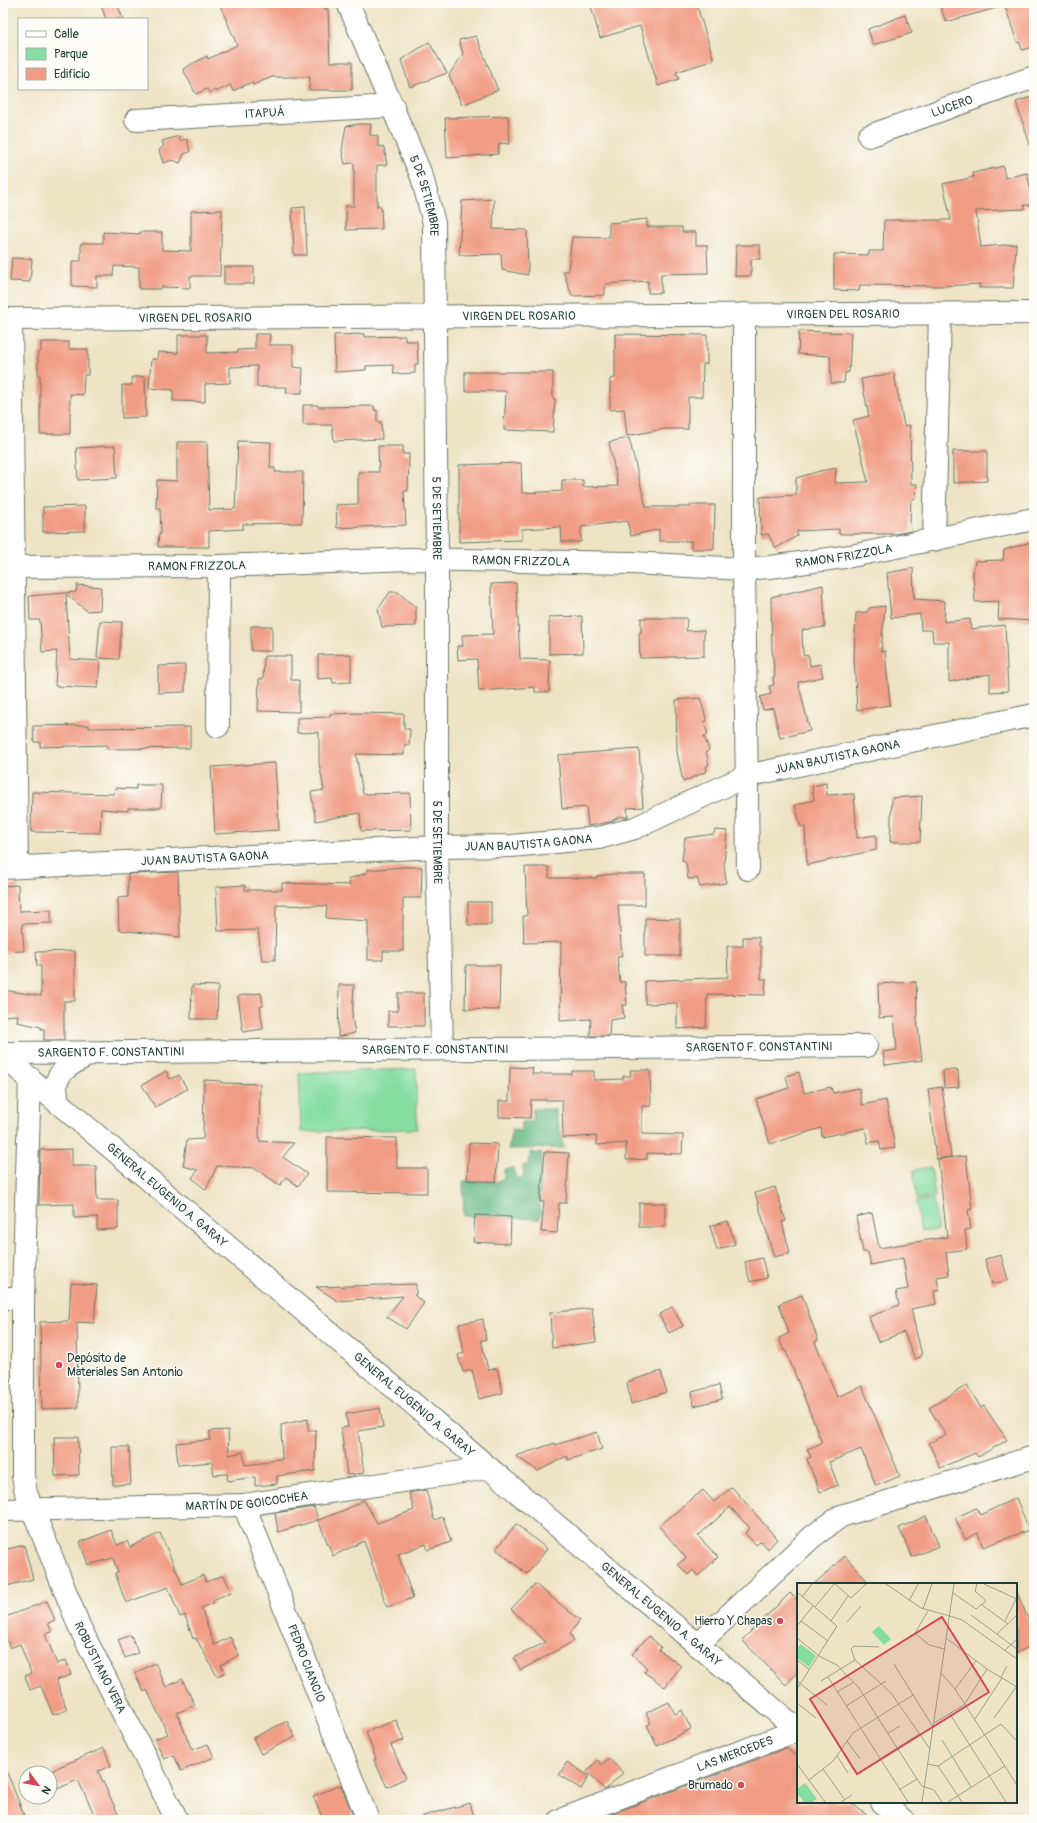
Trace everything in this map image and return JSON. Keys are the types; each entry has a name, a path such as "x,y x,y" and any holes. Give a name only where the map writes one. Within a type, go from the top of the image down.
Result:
{"street":[{"name":"5 DE SETIEMBRE","path":"348,3 422,177 434,223 437,560 437,847 442,1049"},
{"name":"LUCERO","path":"869,136 1034,77"},
{"name":"ITAPUÁ","path":"136,120 393,106"},
{"name":"VIRGEN DEL ROSARIO","path":"7,319 1034,313"},
{"path":"744,314 744,569 748,870"},
{"path":"934,540 940,314"},
{"path":"7,319 10,868"},
{"name":"RAMON FRIZZOLA","path":"8,567 219,566 410,559 570,561 744,569 770,568 851,556 1034,519"},
{"path":"218,726 219,566"},
{"name":"JUAN BAUTISTA GAONA","path":"10,868 437,847 511,846 599,838 636,828 746,776 1034,715"},
{"name":"SARGENTO F. CONSTANTINI","path":"3,1054 866,1046"},
{"path":"58,1103 56,1086 58,1078 66,1069 95,1052"},
{"name":"GENERAL EUGENIO A. GARAY","path":"3,1054 58,1103 797,1729"},
{"name":"ROBUSTIANO VERA","path":"30,1078 13,1298 23,1476 26,1493 80,1628 177,1820"},
{"path":"697,1645 812,1537 841,1516 1034,1457"},
{"name":"MARTÍN DE GOICOCHEA","path":"3,1510 244,1506 488,1468"},
{"name":"PEDRO CIANCIO","path":"244,1506 368,1820"},
{"name":"LAS MERCEDES","path":"560,1820 797,1730"},
{"path":"883,1803 903,1820"}],"green space":[{"path":"416,1069 417,1129 301,1132 299,1073"},
{"path":"533,1109 555,1109 563,1148 508,1149 512,1129 521,1131 521,1122 532,1121"},
{"path":"530,1152 542,1154 539,1206 541,1214 539,1219 464,1216 463,1181 496,1182 504,1178 504,1169 513,1168 516,1178 524,1178 523,1166 529,1164"},
{"path":"931,1167 935,1197 917,1199 913,1170"},
{"path":"933,1199 938,1230 921,1232 916,1201"}],"building":[{"path":"100,3 117,3 123,18 106,18"},
{"path":"219,3 324,3 325,9 328,9 330,62 352,62 352,90 309,90 310,77 272,77 253,85 252,82 233,91 230,85 216,92 215,90 209,93 207,89 196,94 183,69 207,56 208,59 237,45"},
{"path":"590,3 696,3 714,60 676,72 679,79 658,86 640,26 600,38"},
{"path":"939,3 1000,3 1000,7 946,22"},
{"path":"1004,3 1034,3 1034,47 1022,50 1020,43 1017,42"},
{"path":"905,15 912,33 873,45 868,29"},
{"path":"476,36 498,90 462,105 449,75 463,54 459,40"},
{"path":"429,42 447,73 410,87 401,60"},
{"path":"1034,96 1034,148 1031,148 1016,102"},
{"path":"508,116 510,144 499,143 498,154 447,158 445,118"},
{"path":"371,124 370,135 378,136 378,146 384,147 387,165 377,165 377,206 381,206 382,229 346,230 346,206 354,206 354,166 353,163 345,164 342,151 346,126"},
{"path":"179,136 180,141 187,139 190,152 184,154 180,163 173,160 163,163 159,150 164,146 162,141"},
{"path":"1003,166 1005,178 1027,173 1034,205 1024,205 1025,209 976,211 981,247 1016,244 1013,288 979,288 980,284 941,286 860,285 859,291 834,290 834,254 869,255 869,251 883,251 884,220 951,220 943,184 974,177 973,173"},
{"path":"494,199 493,229 527,230 528,275 502,270 501,254 459,255 462,201"},
{"path":"305,207 307,255 294,255 292,208"},
{"path":"222,210 220,276 190,276 190,288 161,287 161,289 139,289 139,267 114,266 113,276 97,276 97,287 72,286 72,261 81,261 81,243 103,243 103,232 140,234 140,232 162,232 162,250 191,251 191,211"},
{"path":"647,219 647,227 682,227 682,232 696,232 696,245 707,245 708,273 661,274 661,293 648,293 648,281 605,284 605,295 572,296 563,271 568,271 572,237 609,238 609,223"},
{"path":"736,245 760,245 760,259 751,259 751,276 735,276"},
{"path":"12,258 32,259 30,282 10,281"},
{"path":"224,267 254,267 254,284 224,284"},
{"path":"799,331 851,333 849,372 845,373 844,383 831,383 830,356 798,354"},
{"path":"255,334 270,334 269,345 293,345 293,367 303,368 302,393 286,393 287,387 257,387 257,366 230,367 230,383 205,384 205,402 173,401 173,390 149,388 151,359 157,359 158,352 178,353 178,335 207,335 207,353 238,352 238,350 255,349"},
{"path":"364,334 364,337 405,336 405,341 417,341 418,364 415,364 415,373 394,374 393,365 366,366 366,370 335,372 334,335"},
{"path":"615,334 707,335 707,364 703,364 702,397 688,397 688,429 664,429 627,436 624,409 610,410 610,379 615,378"},
{"path":"41,342 69,342 69,349 88,349 88,375 84,375 83,395 70,394 70,434 40,434 40,375 38,375 38,352 41,352"},
{"path":"465,372 553,372 553,399 555,399 553,432 504,430 506,391 465,391"},
{"path":"894,373 904,426 910,425 911,484 917,484 916,498 911,500 911,531 895,534 839,534 839,529 797,531 797,536 776,548 768,534 761,535 760,497 796,495 796,478 836,468 835,483 868,482 853,420 869,416 861,379"},
{"path":"132,377 145,377 146,417 122,418 122,385 132,385"},
{"path":"303,405 318,405 318,407 374,406 374,410 377,410 377,422 381,422 382,439 334,441 332,425 303,425"},
{"path":"629,438 646,507 690,507 690,505 715,505 714,549 691,549 691,541 659,541 659,529 631,536 627,521 581,527 581,542 562,542 561,527 522,529 522,540 459,542 459,465 521,463 522,493 562,491 562,480 583,480 583,487 618,486 609,442"},
{"path":"238,441 271,442 270,468 275,468 275,472 303,472 302,523 243,524 243,529 209,531 209,547 158,547 159,534 161,534 160,508 156,508 157,480 177,481 177,442 207,442 209,510 235,509"},
{"path":"115,446 117,478 78,480 76,448"},
{"path":"378,446 403,446 403,454 409,454 408,491 404,491 406,525 337,528 336,505 358,504 358,472 379,472"},
{"path":"953,451 987,451 987,481 953,483"},
{"path":"85,506 85,531 43,532 43,507"},
{"path":"1034,541 1034,621 998,619 999,601 975,602 973,574 975,561 1003,560 1004,550"},
{"path":"913,568 914,599 945,601 944,622 970,619 971,629 1005,625 1008,691 990,692 990,674 949,682 949,642 933,642 932,630 921,630 920,614 891,618 887,573"},
{"path":"516,583 520,659 550,660 549,692 535,692 535,687 479,691 477,659 458,660 457,646 463,646 462,635 493,634 491,584"},
{"path":"77,585 101,587 100,610 87,611 66,594 70,659 100,661 98,688 55,686 57,651 42,652 40,620 30,620 29,596 76,592"},
{"path":"823,585 825,627 802,630 803,655 809,656 810,666 820,664 823,677 798,682 810,731 780,738 773,708 763,710 760,697 771,694 769,686 774,685 773,677 775,676 772,650 771,597"},
{"path":"390,592 398,592 416,608 416,626 382,627 378,609"},
{"path":"885,606 881,652 885,651 890,705 857,710 854,659 856,613 867,612 869,608"},
{"path":"582,616 583,653 549,654 549,617"},
{"path":"641,618 687,618 686,631 704,630 704,656 640,658 639,633 641,632"},
{"path":"100,621 122,622 119,659 97,658"},
{"path":"251,626 272,626 272,651 251,651"},
{"path":"351,654 351,682 333,683 332,678 318,679 318,655"},
{"path":"264,656 291,656 291,680 299,680 299,712 258,711 259,679 263,679"},
{"path":"185,665 185,692 158,693 158,666"},
{"path":"700,698 707,721 704,722 708,735 704,736 709,750 706,752 709,765 706,766 707,771 683,782 677,752 676,700"},
{"path":"330,714 404,714 404,729 410,729 409,745 404,745 404,755 356,754 363,794 410,793 411,830 361,831 360,813 316,821 311,792 324,790 319,763 319,732 297,733 297,718 330,717"},
{"path":"89,725 89,728 190,727 190,748 107,749 107,745 40,747 40,742 34,742 33,726"},
{"path":"639,749 643,807 627,808 628,817 619,817 610,822 588,826 586,807 562,809 558,755"},
{"path":"275,763 279,830 215,834 211,767"},
{"path":"826,783 827,795 854,794 857,838 876,835 876,850 807,865 805,826 801,827 795,805 814,800 812,786"},
{"path":"136,785 162,785 161,808 128,808 128,811 101,809 100,833 31,832 32,792 114,794 115,788 136,789"},
{"path":"922,796 920,842 890,842 892,798"},
{"path":"715,830 727,831 724,863 726,883 700,887 697,878 688,879 686,863 682,860 685,838 714,834"},
{"path":"422,867 421,898 403,898 403,951 383,951 383,960 368,960 368,921 326,918 327,906 276,905 275,960 262,960 258,930 218,931 216,887 245,885 245,890 282,890 282,883 350,885 348,879 367,873 367,870"},
{"path":"525,867 549,867 549,878 597,878 597,876 614,874 645,874 645,905 618,905 622,957 617,957 620,982 625,982 627,1005 622,1005 624,1018 610,1020 609,1036 590,1036 591,1019 560,1021 561,942 524,943 523,916 527,916"},
{"path":"178,872 180,937 119,930 118,898 128,897 128,874"},
{"path":"18,885 19,911 51,910 51,923 22,924 24,951 3,952 3,886"},
{"path":"468,902 491,902 491,925 468,925"},
{"path":"645,918 680,919 680,956 645,956"},
{"path":"743,937 759,937 759,946 761,946 761,979 766,979 765,995 707,994 706,1027 677,1029 677,1003 645,1004 645,981 728,977 727,946 743,946"},
{"path":"75,951 75,1001 64,1001 64,1040 44,1040 44,1029 41,1029 41,1027 17,1022 18,1015 3,1016 3,990 41,996 41,966 37,966 36,952"},
{"path":"466,965 500,965 499,1010 465,1009"},
{"path":"916,982 917,1019 922,1060 885,1065 883,1052 897,1050 894,1017 879,1018 878,984"},
{"path":"192,985 218,986 217,1019 191,1019"},
{"path":"339,985 354,985 352,1018 355,1033 338,1037"},
{"path":"261,993 263,1006 260,1007 263,1029 243,1032 238,996"},
{"path":"398,993 424,993 424,1026 388,1026 388,1011 398,1011"},
{"path":"510,1067 533,1068 532,1074 572,1074 572,1071 594,1071 594,1080 623,1079 623,1076 631,1076 630,1070 650,1070 651,1106 642,1106 642,1134 683,1135 682,1154 647,1153 647,1159 626,1160 626,1143 597,1145 596,1136 563,1138 562,1100 531,1100 530,1118 499,1117 499,1101 509,1101"},
{"path":"943,1070 958,1070 959,1087 944,1088"},
{"path":"166,1071 170,1079 179,1075 187,1089 155,1107 142,1085"},
{"path":"799,1072 804,1093 831,1087 833,1093 859,1088 862,1105 886,1100 895,1148 881,1150 879,1141 868,1143 865,1128 822,1137 821,1128 770,1144 756,1099 789,1088 786,1076"},
{"path":"204,1080 221,1081 221,1083 260,1084 259,1141 294,1143 283,1157 307,1174 298,1186 286,1177 280,1185 254,1168 217,1166 206,1190 192,1178 198,1170 183,1166 187,1140 203,1139"},
{"path":"942,1087 951,1157 936,1159 928,1089"},
{"path":"327,1137 397,1138 397,1168 427,1168 427,1193 327,1192"},
{"path":"469,1143 498,1144 496,1182 467,1180"},
{"path":"72,1149 72,1166 96,1166 97,1200 118,1200 118,1229 97,1230 97,1217 74,1218 74,1204 39,1205 40,1150"},
{"path":"545,1152 569,1153 566,1203 559,1203 557,1233 541,1232 544,1202 540,1202"},
{"path":"966,1156 972,1209 968,1210 971,1229 965,1230 967,1249 946,1252 949,1275 937,1277 939,1291 934,1291 936,1304 911,1309 922,1356 915,1359 904,1332 878,1342 869,1317 899,1305 896,1291 908,1289 903,1258 871,1265 868,1252 863,1252 856,1217 872,1213 879,1248 947,1237 938,1159"},
{"path":"775,1187 786,1221 782,1222 790,1253 774,1257 755,1193"},
{"path":"639,1203 665,1203 665,1227 639,1227"},
{"path":"475,1215 511,1217 510,1244 473,1242"},
{"path":"728,1221 735,1244 717,1250 710,1226"},
{"path":"1001,1255 1008,1280 992,1284 985,1259"},
{"path":"762,1258 767,1278 750,1282 745,1262"},
{"name":"Depósito de Materiales San Antonio","path":"71,1283 97,1285 94,1323 77,1322 78,1408 42,1409 40,1322 69,1321"},
{"path":"416,1284 416,1294 414,1295 424,1303 406,1329 387,1317 403,1296 338,1301 316,1287"},
{"path":"802,1295 818,1340 815,1342 837,1397 862,1386 900,1476 876,1486 861,1449 829,1462 838,1485 820,1492 807,1459 811,1457 807,1449 822,1443 786,1351 784,1351 779,1338 789,1333 779,1304"},
{"path":"672,1307 683,1326 669,1333 659,1315"},
{"path":"592,1308 596,1342 552,1348 550,1313"},
{"path":"483,1319 486,1340 481,1340 488,1370 497,1368 503,1393 479,1399 472,1370 463,1372 458,1355 464,1353 459,1324"},
{"path":"661,1371 666,1392 631,1404 627,1382"},
{"path":"719,1385 722,1399 694,1406 692,1392"},
{"path":"967,1385 981,1408 984,1406 1007,1440 978,1457 975,1453 940,1468 929,1443 946,1435 929,1408"},
{"path":"380,1408 383,1427 358,1431 364,1473 347,1475 341,1428 348,1427 346,1414"},
{"path":"308,1419 308,1430 316,1430 315,1471 277,1476 277,1484 255,1486 255,1477 228,1481 227,1474 214,1475 212,1462 178,1465 176,1443 210,1440 210,1431 228,1430 229,1455 243,1452 245,1465 282,1459 281,1425"},
{"path":"597,1432 602,1449 568,1460 567,1456 538,1471 516,1456 555,1443 555,1445"},
{"path":"54,1437 78,1437 79,1475 55,1476"},
{"path":"112,1447 129,1447 131,1484 113,1485"},
{"path":"732,1487 777,1539 768,1549 761,1541 756,1545 745,1533 750,1528 730,1507 698,1536 718,1557 698,1576 693,1570 688,1575 678,1564 686,1558 659,1526 703,1490 714,1502"},
{"path":"426,1490 434,1520 443,1517 451,1542 428,1550 426,1544 398,1554 413,1598 387,1607 364,1541 333,1556 318,1520 345,1510 364,1500 377,1523 414,1510 409,1493"},
{"path":"1016,1498 1029,1530 983,1547 978,1533 965,1539 955,1518 976,1508 980,1515"},
{"path":"314,1507 318,1520 278,1532 275,1513"},
{"path":"926,1516 939,1546 912,1557 899,1528"},
{"path":"516,1524 547,1549 527,1574 496,1549"},
{"path":"111,1530 117,1545 127,1541 130,1547 160,1533 182,1584 203,1575 206,1582 224,1575 231,1592 213,1600 214,1603 201,1608 214,1645 230,1637 239,1655 221,1665 224,1673 217,1676 196,1638 193,1639 185,1615 180,1617 168,1587 126,1603 115,1573 118,1572 113,1558 88,1565 80,1542"},
{"path":"24,1545 33,1579 3,1587 3,1550"},
{"path":"845,1556 869,1583 815,1583"},
{"path":"535,1584 580,1620 570,1633 574,1641 521,1670 514,1658 546,1642 511,1609"},
{"path":"1017,1592 1034,1633 1034,1645 1017,1653"},
{"name":"Hierro Y Chapas","path":"790,1593 797,1600 797,1673 786,1685 742,1640"},
{"path":"47,1601 55,1620 48,1623 52,1632 45,1634 57,1664 66,1660 71,1675 56,1680 67,1710 53,1715 41,1686 30,1690 25,1676 31,1673 20,1644 10,1648 3,1630 3,1618"},
{"path":"131,1635 138,1653 125,1658 118,1640"},
{"path":"649,1636 661,1647 659,1650 681,1666 665,1687 644,1672 647,1668 632,1654"},
{"path":"155,1663 166,1687 182,1679 195,1705 177,1713 192,1750 208,1744 214,1757 181,1771 174,1755 164,1759 155,1739 168,1734 147,1690 144,1692 135,1673"},
{"path":"669,1702 675,1714 682,1710 691,1729 657,1746 647,1725 651,1723 646,1713"},
{"path":"396,1720 404,1740 391,1745 406,1778 387,1787 374,1760 376,1759 366,1732"},
{"path":"287,1721 295,1737 261,1754 253,1738"},
{"path":"104,1748 111,1766 98,1771 121,1820 97,1820 78,1780 59,1788 58,1767"},
{"name":"Brumado","path":"786,1748 797,1757 797,1803 851,1803 873,1820 595,1820"},
{"path":"609,1758 623,1773 605,1790 587,1771 598,1760 602,1765"},
{"path":"567,1762 589,1776 581,1789 559,1775"},
{"path":"4,1765 18,1800 18,1805 20,1805 26,1820 3,1820"},
{"path":"341,1785 355,1820 323,1820 313,1796"},
{"path":"470,1803 475,1820 424,1820 423,1816"}],"place":[{"name":"Depósito de Materiales San Antonio","path":"59,1365"},
{"name":"Hierro Y Chapas","path":"780,1621"},
{"name":"Brumado","path":"741,1785"}]}
